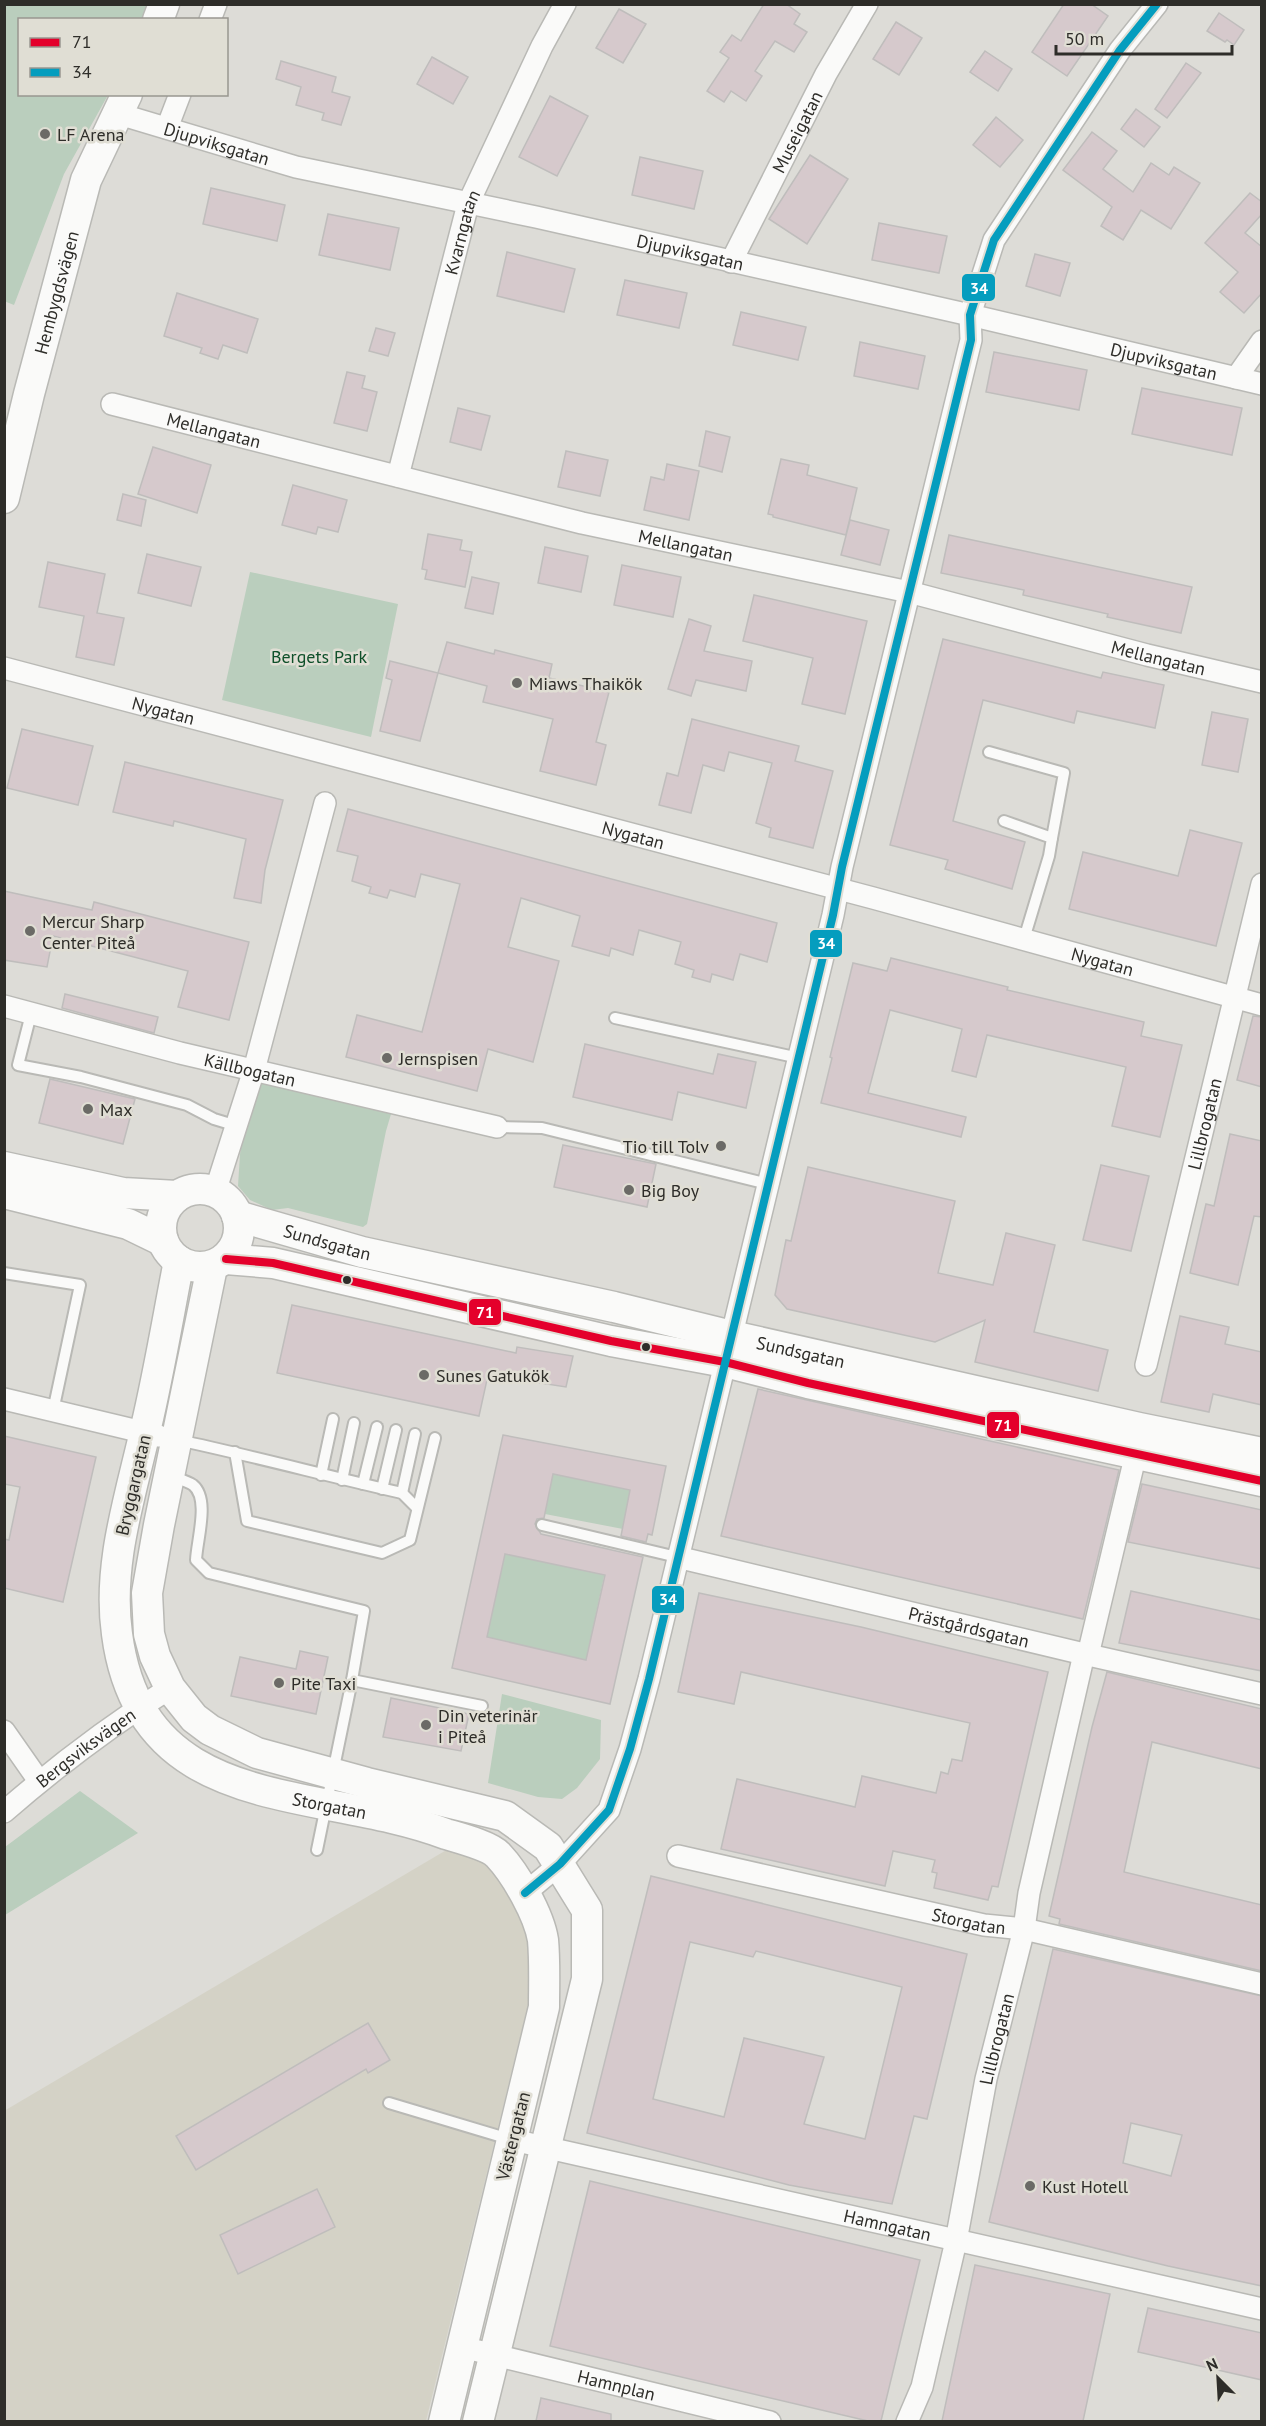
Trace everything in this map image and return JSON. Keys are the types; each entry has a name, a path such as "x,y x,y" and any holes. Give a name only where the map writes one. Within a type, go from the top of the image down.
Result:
{"main road":[{"name":"Hembygdsvägen","path":"4,498 86,180 123,104"},
{"path":"4,1167 123,1193 177,1196 195,1190 215,1192 233,1206 237,1216 238,1236 231,1254 219,1263"},
{"name":"Sundsgatan","path":"4,1193 128,1224 190,1266 219,1263 273,1263 611,1341 728,1349 1262,1454"},
{"path":"171,1251 161,1224 170,1202 177,1196"},
{"name":"Sundsgatan","path":"237,1216 362,1252 614,1307 819,1385 1262,1481"},
{"name":"Bryggargatan","path":"139,1707 125,1680 122,1667 115,1611 115,1581 119,1545 145,1433 171,1251"},
{"name":"Bryggargatan","path":"173,1692 155,1656 149,1634 146,1611 147,1593 176,1440 219,1263"},
{"name":"Storgatan","path":"173,1692 194,1718 229,1741 257,1753 334,1774 505,1816 548,1847 560,1864"},
{"name":"Storgatan","path":"139,1707 155,1731 175,1752 204,1770 245,1787 432,1828 496,1852 525,1893"},
{"name":"Västergatan","path":"478,2421 587,1979 587,1910 560,1864"},
{"name":"Västergatan","path":"444,2421 544,2007 542,1939 525,1893"}],"street":[{"name":"Kvarngatan","path":"398,476 468,204 542,46 565,4"},
{"name":"Museigatan","path":"731,262 826,74 867,4"},
{"path":"525,1893 560,1864 609,1810 630,1749 649,1679 799,1058 837,888 971,340 970,315 994,240 1120,50 1157,4"},
{"path":"167,128 179,96"},
{"name":"Djupviksgatan","path":"123,104 167,128 296,167 970,315 1262,384"},
{"path":"1236,378 1262,341"},
{"name":"Mellangatan","path":"112,404 582,523 909,592 1147,655 1262,682"},
{"name":"Nygatan","path":"4,668 837,888 1262,1005"},
{"path":"215,1192 254,1070 325,803"},
{"name":"Lillbrogatan","path":"1146,1365 1262,884"},
{"name":"Källbogatan","path":"4,1006 254,1070 497,1127"},
{"path":"4,1399 176,1440"},
{"name":"Lillbrogatan","path":"907,2421 922,2387 956,2241 986,2079 1024,1929 1029,1893 1133,1466"},
{"name":"Prästgårdsgatan","path":"677,1557 1086,1655 1262,1694"},
{"name":"Bergsviksvägen","path":"4,1812 39,1781 107,1728 139,1707 173,1692"},
{"path":"4,1731 39,1781"},
{"name":"Storgatan","path":"678,1856 984,1925 1024,1929 1262,1984"},
{"name":"Hamngatan","path":"513,2140 1262,2308"},
{"name":"Hamnplan","path":"462,2347 770,2421"}],"lane":[{"path":"989,752 1064,773 1049,856 1024,939"},
{"path":"1004,821 1052,838"},
{"path":"31,1014 18,1065 81,1077 187,1105 214,1119 237,1126"},
{"path":"615,1018 799,1058"},
{"path":"497,1127 542,1128 768,1184"},
{"path":"4,1273 80,1285 53,1411"},
{"path":"321,1475 333,1419"},
{"path":"342,1480 354,1423"},
{"path":"363,1484 376,1427"},
{"path":"382,1489 396,1430"},
{"path":"402,1493 415,1434"},
{"path":"235,1452 247,1521 382,1553 410,1540 435,1438"},
{"path":"176,1440 402,1493 417,1508"},
{"path":"169,1475 192,1484 201,1494 203,1508 196,1560 209,1573 364,1611 334,1774 317,1850"},
{"path":"542,1525 677,1557"},
{"path":"352,1680 482,1706"},
{"path":"388,2103 513,2140"}],"shaded area":[{"path":"460,1842 492,1870 518,1901 535,1949 530,1997 426,2421 5,2421 4,2111"}],"green space":[{"name":"LF Arena","path":"4,5 150,5 144,18 18,18 18,96 107,96 64,174 14,305 4,301"},
{"name":"Bergets Park","path":"250,572 398,604 371,737 222,700"},
{"path":"263,1081 394,1104 386,1131 367,1224 363,1227 288,1208 272,1210 250,1200 238,1186 240,1154 246,1121"},
{"path":"553,1474 630,1490 623,1529 545,1514"},
{"path":"593,1545 610,1549 586,1660 513,1643 504,1680 479,1673 505,1554 587,1570"},
{"path":"502,1694 601,1720 600,1759 577,1788 562,1799 538,1797 488,1783"},
{"path":"80,1791 138,1833 5,1915 5,1847"}],"building":[{"path":"764,4 786,4 800,14 794,24 807,32 794,52 775,41 755,71 762,76 746,101 731,91 724,102 707,91 729,58 720,52 732,35 741,41"},
{"path":"1064,4 1091,4 1108,16 1067,76 1032,52"},
{"path":"619,9 646,24 623,63 596,48"},
{"path":"1219,13 1244,30 1234,45 1207,31"},
{"path":"896,22 922,38 899,75 873,59"},
{"path":"985,51 1012,69 998,91 970,72"},
{"path":"432,57 468,77 453,104 417,84"},
{"path":"281,61 336,77 332,92 350,97 341,125 322,120 324,113 296,105 301,87 276,79"},
{"path":"1186,63 1201,73 1167,118 1155,109"},
{"path":"550,96 588,116 557,176 519,157"},
{"path":"1136,109 1160,127 1144,147 1121,129"},
{"path":"996,117 1023,140 1000,167 973,145"},
{"path":"1092,132 1117,151 1103,169 1133,192 1151,163 1169,175 1174,167 1200,183 1171,229 1141,210 1123,240 1101,226 1112,207 1063,170"},
{"path":"810,155 848,179 807,244 769,219"},
{"path":"640,157 703,171 694,209 632,195"},
{"path":"211,188 285,205 277,241 203,224"},
{"path":"1250,193 1262,202 1262,214 1245,233 1262,247 1262,293 1244,313 1220,292 1238,272 1205,243"},
{"path":"328,214 399,228 390,270 319,255"},
{"path":"879,223 947,236 939,273 872,260"},
{"path":"507,252 575,269 564,312 497,296"},
{"path":"1035,254 1070,263 1060,296 1026,286"},
{"path":"625,280 687,293 679,328 617,315"},
{"path":"177,293 258,319 247,353 223,345 218,359 200,353 202,348 164,336"},
{"path":"741,312 806,327 798,360 733,345"},
{"path":"376,328 395,333 388,356 369,351"},
{"path":"860,342 925,356 918,389 854,376"},
{"path":"994,352 1087,370 1079,410 986,392"},
{"path":"347,372 365,376 362,388 377,392 367,431 334,423"},
{"path":"1142,388 1242,408 1232,455 1132,434"},
{"path":"458,408 490,416 481,450 450,442"},
{"path":"706,431 730,437 722,472 699,466"},
{"path":"153,447 211,465 197,513 138,494"},
{"path":"566,451 608,460 600,496 558,487"},
{"path":"781,459 809,465 807,475 857,488 846,535 768,514"},
{"path":"667,464 699,471 689,520 644,510 651,477 664,480"},
{"path":"293,485 347,500 338,532 318,527 316,534 282,525"},
{"path":"123,494 146,500 141,526 117,520"},
{"path":"850,520 889,530 880,565 841,555"},
{"path":"428,534 462,540 460,550 472,552 465,587 425,579 427,570 422,569"},
{"path":"949,535 1192,587 1181,633 1023,595 1024,590 941,573"},
{"path":"545,547 588,556 581,592 538,583"},
{"path":"147,554 201,567 191,606 138,593"},
{"path":"48,562 105,574 97,613 124,618 114,665 76,657 84,616 39,607"},
{"path":"622,565 681,577 673,617 614,605"},
{"path":"472,577 499,583 493,614 465,608"},
{"path":"754,595 867,621 845,714 802,704 813,658 743,641"},
{"path":"689,619 711,626 704,651 752,661 746,691 696,680 691,696 668,689"},
{"path":"943,639 1101,678 1103,672 1164,685 1155,728 1077,711 1074,723 983,700 953,821 1025,842 1012,889 945,869 948,860 890,845"},
{"path":"447,642 494,654 495,650 552,664 549,678 609,692 596,742 606,745 596,785 540,771 553,719 483,702 487,686 438,673"},
{"path":"390,661 438,673 420,741 380,731 392,680 386,678"},
{"path":"1212,712 1248,719 1238,772 1202,765"},
{"path":"692,719 799,746 795,761 833,771 813,848 769,837 771,828 756,823 772,763 729,752 724,771 703,765 691,813 659,805 667,773 678,776"},
{"path":"22,729 93,746 78,805 7,788"},
{"path":"125,762 283,800 265,870 261,903 234,898 246,839 174,821 173,826 113,812"},
{"path":"348,809 777,923 767,962 740,954 733,980 712,974 710,982 692,977 694,970 675,964 681,942 639,930 633,955 611,948 609,956 572,946 580,916 521,898 508,947 559,961 533,1062 488,1049 477,1091 346,1057 357,1015 422,1032 460,884 421,874 415,897 390,890 387,898 369,893 371,887 352,881 358,856 337,851"},
{"path":"1190,830 1242,843 1216,946 1069,909 1083,852 1178,876"},
{"path":"4,891 92,910 94,902 249,942 229,1020 178,1007 188,971 53,936 47,967 4,960"},
{"path":"891,958 1008,987 1007,990 1144,1022 1141,1036 1182,1045 1160,1137 1112,1126 1126,1067 987,1035 976,1077 952,1071 962,1029 890,1010 868,1093 966,1117 961,1137 821,1103 853,963 887,971"},
{"path":"65,994 158,1017 154,1033 62,1008"},
{"path":"1253,1016 1262,1017 1262,1087 1237,1080"},
{"path":"585,1044 713,1074 718,1054 756,1062 746,1108 678,1092 672,1120 573,1097"},
{"name":"Max","path":"50,1079 135,1099 123,1144 39,1123"},
{"path":"1230,1134 1262,1141 1262,1217 1254,1216 1238,1285 1190,1273 1206,1204 1214,1206"},
{"path":"563,1145 656,1164 647,1207 554,1187"},
{"path":"1101,1165 1149,1176 1131,1251 1083,1240"},
{"path":"808,1167 955,1201 938,1273 993,1285 1006,1233 1055,1245 1034,1332 1108,1350 1098,1391 975,1362 985,1320 935,1342 787,1309 775,1295 786,1240 791,1241"},
{"path":"292,1305 516,1353 517,1347 573,1356 566,1387 488,1375 479,1416 277,1373"},
{"path":"1180,1316 1229,1327 1225,1344 1262,1352 1262,1405 1213,1394 1209,1412 1161,1402"},
{"path":"758,1389 1119,1470 1083,1619 721,1536"},
{"path":"503,1435 666,1466 652,1535 648,1534 646,1542 621,1536 630,1490 553,1474 544,1518 537,1519 535,1524 541,1534 643,1557 610,1704 452,1668","holes":["505,1554 605,1575 586,1660 487,1637"]},
{"path":"4,1436 96,1457 63,1602 4,1588 4,1539 9,1540 20,1487 4,1484"},
{"path":"1142,1484 1262,1510 1262,1569 1128,1542"},
{"path":"1131,1591 1262,1620 1262,1671 1119,1643"},
{"path":"699,1593 861,1627 1048,1672 998,1887 992,1886 988,1900 934,1888 937,1873 932,1872 935,1860 893,1851 885,1886 721,1849 737,1779 855,1807 862,1776 936,1793 941,1772 948,1774 952,1759 962,1761 970,1723 741,1672 734,1704 678,1692"},
{"name":"Pite Taxi","path":"300,1651 328,1657 316,1714 231,1696 240,1657 296,1669"},
{"path":"1107,1672 1262,1709 1262,1769 1152,1742 1124,1872 1262,1905 1262,1971 1059,1924 1060,1919 1049,1916 1092,1727"},
{"name":"Din veterinär i Piteå","path":"391,1698 469,1714 461,1751 383,1737"},
{"path":"651,1876 967,1954 927,2119 914,2116 892,2204 789,2185 587,2133","holes":["690,1942 753,1957 756,1951 902,1987 865,2139 804,2124 824,2057 744,2038 724,2117 653,2099"]},
{"path":"1053,1949 1262,1996 1262,2286 1168,2266 989,2222","holes":["1131,2123 1182,2135 1171,2176 1123,2163"]},
{"path":"368,2023 390,2060 368,2073 366,2069 196,2170 176,2136"},
{"path":"590,2181 920,2260 881,2421 868,2421 550,2346"},
{"path":"317,2189 335,2227 238,2274 220,2235"},
{"path":"975,2265 1110,2294 1083,2421 942,2421"},
{"path":"1148,2308 1262,2333 1262,2380 1138,2352"},
{"path":"541,2398 611,2414 611,2421 536,2421"}],"transit line":[{"name":"34","path":"525,1893 560,1864 609,1810 630,1749 649,1679 833,915 842,867 971,340 970,315 994,240 1120,50 1157,4"},
{"name":"71","path":"226,1259 273,1263 611,1341 725,1362 808,1383 1262,1481"}],"place":[{"name":"LF Arena","path":"45,134"},
{"name":"Miaws Thaikök","path":"517,683"},
{"name":"Mercur Sharp Center Piteå","path":"30,931"},
{"name":"Jernspisen","path":"387,1058"},
{"name":"Max","path":"88,1109"},
{"name":"Tio till Tolv","path":"721,1146"},
{"name":"Big Boy","path":"629,1190"},
{"name":"Sunes Gatukök","path":"424,1375"},
{"name":"Pite Taxi","path":"279,1683"},
{"name":"Din veterinär i Piteå","path":"426,1725"},
{"name":"Kust Hotell","path":"1030,2186"}]}
